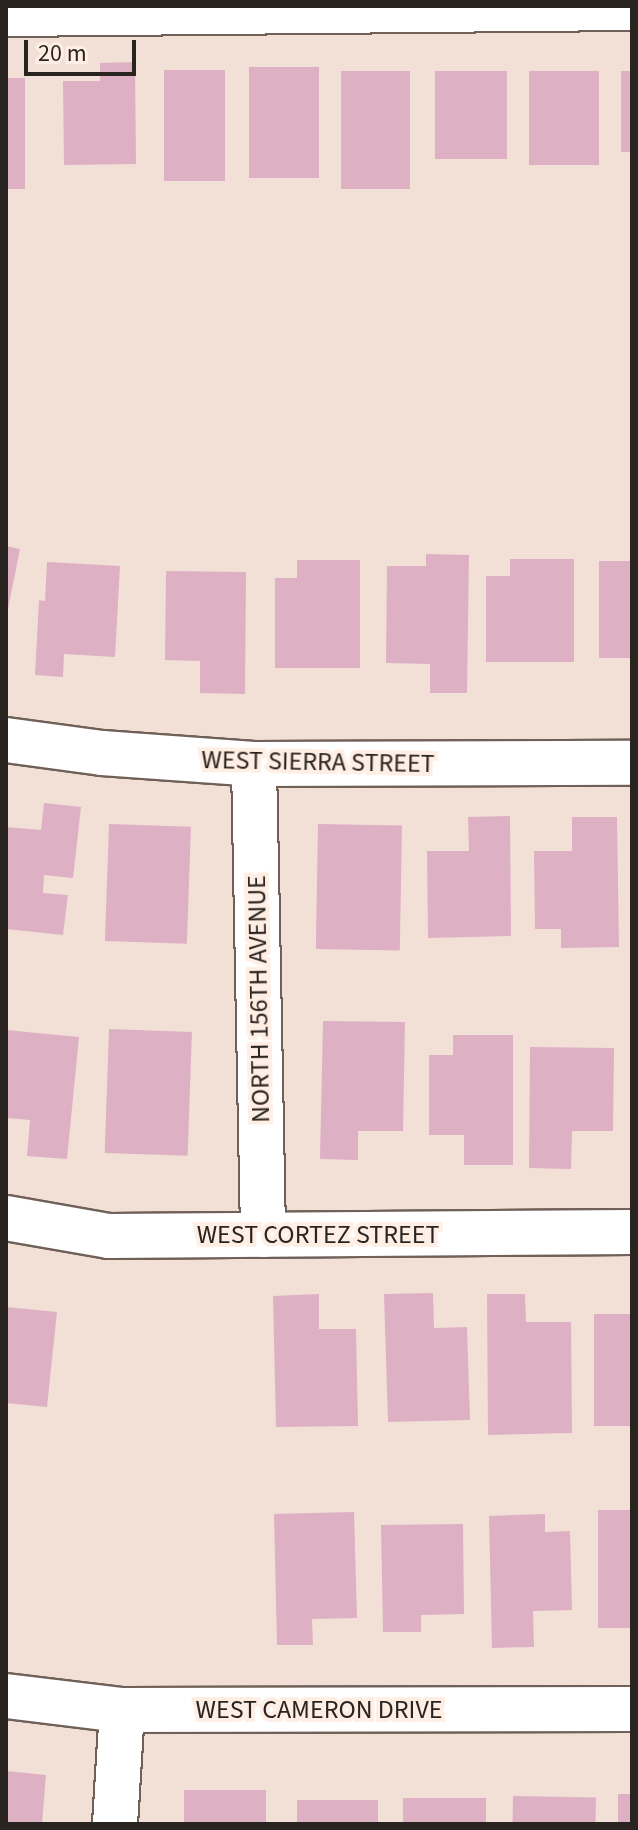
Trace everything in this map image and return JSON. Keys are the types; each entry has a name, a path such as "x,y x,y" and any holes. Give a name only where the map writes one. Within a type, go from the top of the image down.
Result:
{"street":[{"path":"6,14 632,8"},
{"name":"WEST SIERRA STREET","path":"6,740 102,753 254,764 632,763"},
{"name":"NORTH 156TH AVENUE","path":"254,764 263,1235"},
{"name":"WEST CORTEZ STREET","path":"6,1218 109,1236 632,1232"},
{"name":"WEST CAMERON DRIVE","path":"6,1696 122,1710 632,1709"},
{"path":"115,1824 122,1710"}],"building":[{"path":"135,62 136,164 64,165 63,81 100,81 100,63"},
{"path":"249,67 319,67 319,178 249,178"},
{"path":"164,70 225,70 225,181 164,181"},
{"path":"341,71 410,71 410,189 341,189"},
{"path":"435,71 507,71 507,159 435,159"},
{"path":"529,71 599,71 599,165 529,165"},
{"path":"621,71 632,71 632,152 621,152"},
{"path":"6,78 25,78 25,189 6,189"},
{"path":"6,546 20,549 7,614 6,614"},
{"path":"426,554 469,555 467,693 430,693 430,664 386,663 387,566 426,566"},
{"path":"510,559 574,559 574,662 486,662 486,576 510,576"},
{"path":"297,560 360,560 360,668 275,668 275,578 297,578"},
{"path":"599,561 632,561 632,658 599,658"},
{"path":"47,562 120,566 115,657 64,654 63,677 35,675 39,600 45,601"},
{"path":"166,571 246,572 245,694 200,693 200,661 165,660"},
{"path":"44,803 81,807 73,878 44,875 43,893 68,895 63,935 6,929 6,827 41,830"},
{"path":"510,816 511,936 428,938 427,851 469,851 468,817"},
{"path":"572,817 617,817 619,947 561,948 561,929 535,929 534,851 572,851"},
{"path":"109,824 191,827 187,944 105,941"},
{"path":"318,824 402,825 400,950 316,949"},
{"path":"323,1021 405,1022 403,1131 358,1131 358,1160 320,1159"},
{"path":"109,1029 192,1032 188,1156 105,1153"},
{"path":"6,1030 79,1037 67,1159 27,1156 30,1120 6,1118"},
{"path":"453,1035 513,1035 513,1165 464,1165 464,1135 429,1135 429,1055 453,1055"},
{"path":"530,1047 614,1048 613,1131 572,1131 571,1169 529,1168"},
{"path":"433,1293 434,1328 467,1327 470,1420 388,1422 384,1294"},
{"path":"319,1294 319,1329 356,1329 358,1426 276,1427 273,1296"},
{"path":"487,1294 525,1294 526,1322 571,1322 572,1433 488,1435"},
{"path":"6,1307 57,1312 47,1407 6,1403"},
{"path":"594,1314 632,1314 632,1426 594,1426"},
{"path":"598,1510 632,1510 632,1628 598,1628"},
{"path":"354,1512 357,1618 312,1619 313,1645 277,1645 274,1514"},
{"path":"545,1514 545,1532 570,1531 572,1610 533,1611 534,1647 492,1648 489,1516"},
{"path":"463,1524 464,1614 421,1615 421,1632 383,1632 381,1525"},
{"path":"6,1771 46,1775 42,1824 6,1824"},
{"path":"184,1790 266,1790 266,1824 184,1824"},
{"path":"618,1794 632,1794 632,1824 618,1824"},
{"path":"513,1796 596,1797 596,1824 513,1824"},
{"path":"403,1798 486,1798 486,1824 403,1824"},
{"path":"297,1800 378,1800 378,1824 297,1824"}]}
